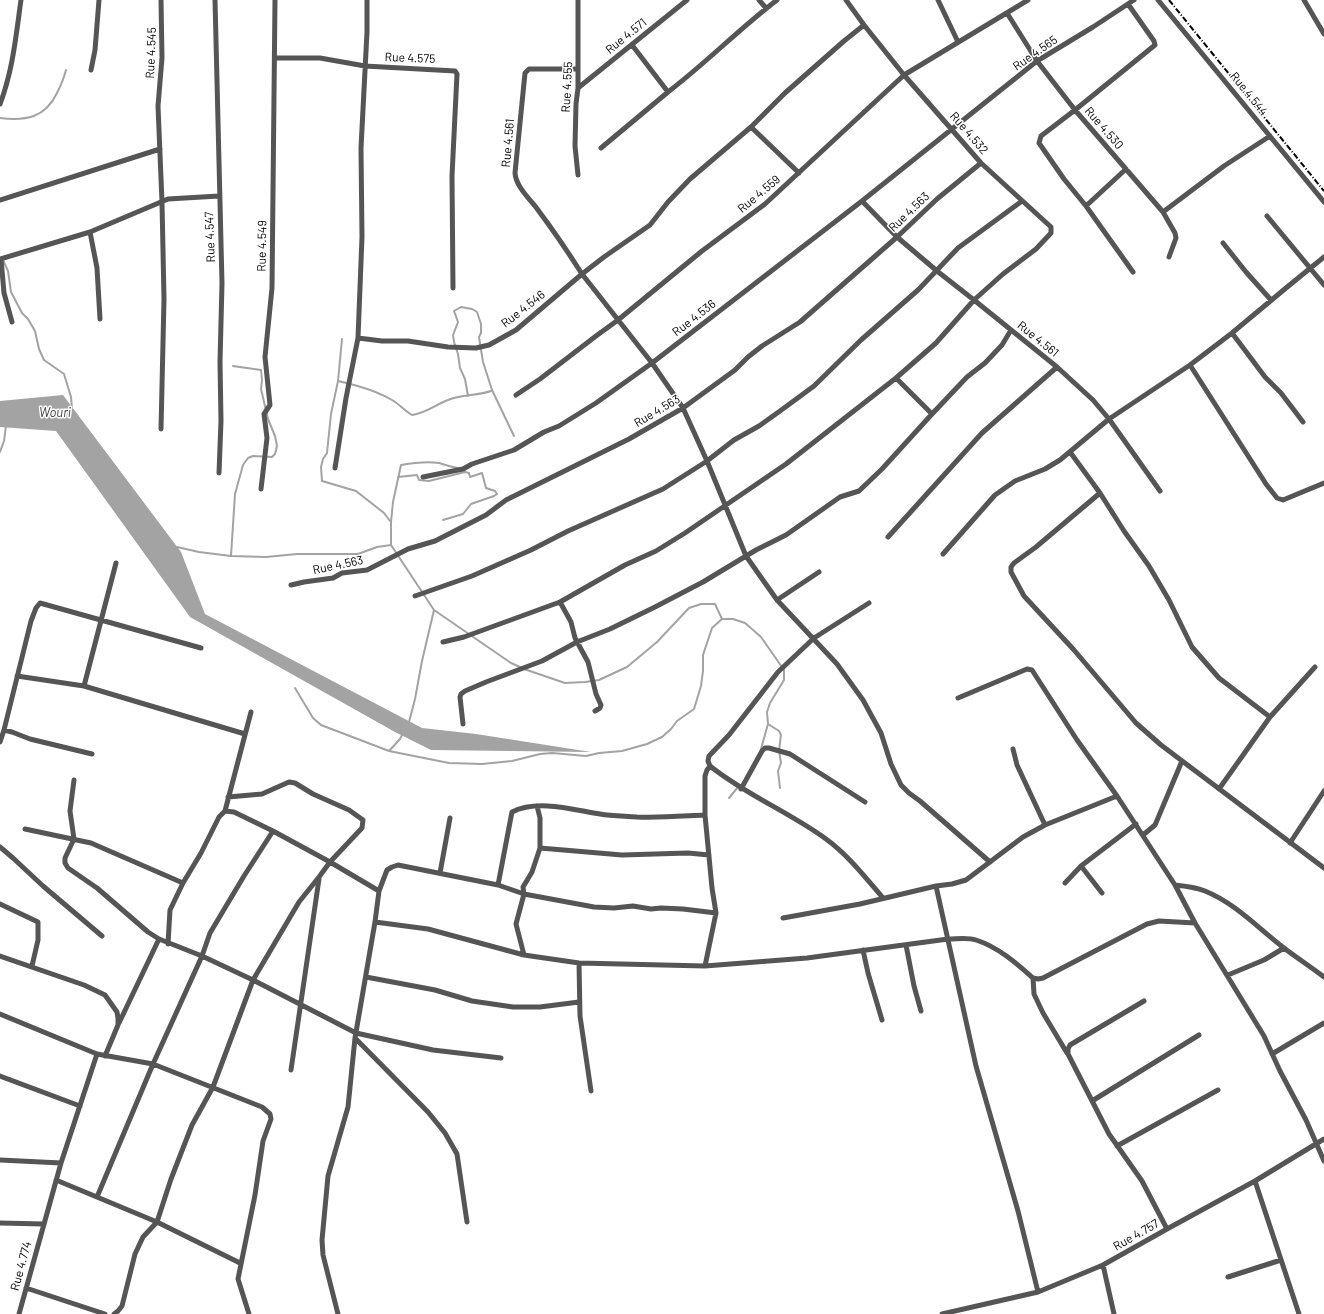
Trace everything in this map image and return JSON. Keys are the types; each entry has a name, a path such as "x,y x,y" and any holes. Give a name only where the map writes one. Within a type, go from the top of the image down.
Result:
{"street":[{"path":"0,104 7,86 11,67 21,0"},
{"path":"91,70 95,50 99,0"},
{"name":"Rue 4.545","path":"161,0 162,58 158,106 164,299 161,430"},
{"name":"Rue 4.547","path":"215,0 222,283 219,473"},
{"name":"Rue 4.549","path":"261,489 267,438 264,414 270,404 265,352 272,288 275,0"},
{"path":"335,468 346,398 358,338 362,236 361,148 367,0"},
{"name":"Rue 4.555","path":"578,0 578,88 575,146 578,175"},
{"name":"Rue 4.571","path":"578,88 687,0"},
{"path":"759,0 766,8"},
{"path":"600,148 688,77 734,35 777,0"},
{"name":"Rue 4.532","path":"443,642 464,637 560,602 625,565 656,551 685,533 786,464 896,378 936,343 974,300 1003,274 1036,249 1051,233 1051,227 981,163 904,75 846,0"},
{"path":"938,0 958,42"},
{"path":"904,75 1028,0"},
{"name":"Rue 4.565","path":"952,129 1037,61 1094,27 1134,0"},
{"name":"Rue 4.544","path":"1158,0 1324,202"},
{"path":"1304,0 1324,34"},
{"path":"1128,4 1154,41 1154,45 1041,136 1039,143 1133,272"},
{"name":"Rue 4.530","path":"1007,13 1037,61 1075,110 1163,212 1175,233 1176,238 1169,258"},
{"name":"Rue 4.546","path":"358,338 382,341 408,341 448,347 476,348 489,345 516,330 604,256 650,225 690,178 751,127 806,74 864,25"},
{"path":"632,44 668,92"},
{"name":"Rue 4.575","path":"275,58 320,58 365,66 455,71 457,74 452,183 453,288"},
{"name":"Rue 4.561","path":"578,69 529,69 525,73 515,178 582,274"},
{"name":"Rue 4.559","path":"516,395 540,380 618,320 702,251 765,204 904,75"},
{"path":"751,127 799,173"},
{"name":"Rue 4.536","path":"423,477 463,469 472,464 514,450 544,432 560,426 596,403 652,363 862,201 952,129"},
{"path":"1163,212 1224,166 1270,136"},
{"path":"0,200 160,149"},
{"name":"Rue 4.563","path":"292,585 333,578 342,573 367,570 408,549 435,541 486,515 506,500 629,439 683,408 735,370 762,346 800,322 897,238 937,199 981,163"},
{"path":"1086,206 1126,169"},
{"path":"12,322 4,293 1,259 90,232 155,206 168,199 219,196"},
{"name":"Rue 4.561","path":"862,201 897,238 1057,367 982,433 888,537"},
{"path":"415,596 472,576 531,550 568,530 663,489 707,461 734,440 759,426 814,386 861,340 918,290 958,248 987,225 1022,201"},
{"path":"1267,216 1324,285"},
{"path":"90,232 97,268 100,319"},
{"path":"1223,243 1271,300"},
{"path":"943,554 995,495 1015,481 1045,469 1060,460 1109,419 1190,365 1232,333 1324,257"},
{"path":"582,274 652,363 683,408 707,461 746,556 777,600 837,664 862,700 881,733 891,764 901,785 990,862"},
{"path":"463,724 460,702 461,694 486,682 542,661 577,642 610,629 655,607 703,582 746,556 786,535 840,497 859,491 882,469 967,377 985,363 1002,345 1011,330"},
{"path":"1232,333 1265,377 1281,393 1303,422"},
{"path":"1190,365 1266,484 1277,498 1283,500 1324,482"},
{"path":"1057,367 1093,400 1109,419 1160,491"},
{"path":"896,378 932,414"},
{"path":"1070,452 1100,493 1124,531 1149,566 1192,647 1219,678 1270,717"},
{"path":"1100,493 1036,547 1014,563 1011,572 1024,596 1074,650 1136,723 1219,789 1324,868"},
{"path":"84,686 100,619 116,563"},
{"path":"777,600 819,572"},
{"path":"560,602 571,622 577,642 588,662 596,694 601,705 600,708 595,711"},
{"path":"0,742 31,621 36,608 40,603 201,648"},
{"path":"869,603 814,638 778,672 729,735 709,756 708,761 710,766 741,789 793,818 827,840 855,865 883,898"},
{"path":"1219,789 1270,717 1315,667"},
{"path":"958,698 1027,669 1032,670 1077,740 1136,824 1175,885 1195,923 1264,1036 1306,1120 1324,1161"},
{"path":"18,676 84,686 245,734"},
{"path":"168,944 170,910 183,883 201,853 218,817 225,811 251,712"},
{"path":"4,730 30,739 92,754"},
{"path":"741,789 762,751 765,748 769,748 790,754 865,802"},
{"path":"1013,749 1017,765 1045,825"},
{"path":"1143,835 1154,825 1158,818 1182,760"},
{"path":"705,966 716,914 705,815 705,776 710,766"},
{"path":"74,780 70,811 74,839 65,858 65,863 68,868 97,888 148,932 159,939 168,944 202,956 253,980 301,1004 355,1035 428,1112 445,1133 457,1154 467,1222"},
{"path":"114,1314 122,1306 131,1266 139,1243 157,1222 171,1178 192,1125 213,1087 253,980 299,902 330,862 362,828 363,820 349,810 313,794 295,783 289,782 262,794 228,797"},
{"path":"1290,843 1324,791"},
{"path":"783,918 860,904 966,880 1023,837 1045,825 1117,796"},
{"path":"498,885 512,812 537,806 637,817 705,815"},
{"path":"524,955 516,924 524,894 523,887 532,872 540,848 540,818 537,806"},
{"path":"225,811 234,812 273,831 379,890"},
{"path":"440,873 450,818"},
{"path":"1065,882 1081,866 1136,824"},
{"path":"25,829 91,843 183,883"},
{"path":"98,1197 153,1064 202,956 210,933 273,831"},
{"path":"0,847 102,936"},
{"path":"540,848 622,855 688,853 709,855"},
{"path":"338,1314 323,1255 322,1240 328,1176 348,1107 355,1035 366,977 379,890 387,870 398,865 498,885 524,894 594,907 614,908 633,906 651,909 683,909 716,914"},
{"path":"1081,866 1102,893"},
{"path":"291,1070 319,877"},
{"path":"1175,885 1205,891 1221,899 1324,977"},
{"path":"936,886 976,1066 1018,1211 1038,1292"},
{"path":"0,904 38,922 38,940 32,966"},
{"path":"375,922 428,929 524,955 579,963 705,966 807,958 965,938 976,940 997,949 1033,978 1038,979 1043,978 1147,924 1159,921 1195,923"},
{"path":"106,1056 118,1025 159,939"},
{"path":"906,945 914,986 921,1011"},
{"path":"1228,975 1264,960 1284,948"},
{"path":"863,950 882,1020"},
{"path":"0,956 84,985 105,996 117,1012 118,1025"},
{"path":"579,963 579,1002 590,1091"},
{"path":"366,977 435,990 472,1001 513,1007 540,1007 579,1002"},
{"path":"1033,978 1034,994 1043,1013 1068,1054 1109,1134 1142,1181 1167,1229"},
{"path":"1068,1054 1070,1045 1144,1001"},
{"path":"0,1014 97,1054 153,1064 262,1107 270,1114 271,1120 263,1141 255,1195 238,1278 249,1314"},
{"path":"1272,1054 1324,1023"},
{"path":"355,1035 433,1050 501,1058"},
{"path":"1092,1101 1199,1035"},
{"name":"Rue 4.774","path":"19,1314 61,1163 97,1054"},
{"path":"0,1076 80,1106"},
{"path":"1118,1146 1218,1090"},
{"name":"Rue 4.757","path":"942,1314 1038,1292 1103,1265 1255,1181 1324,1139"},
{"path":"0,1160 61,1163"},
{"path":"56,1180 157,1222 240,1263"},
{"path":"1255,1181 1300,1314"},
{"path":"0,1223 44,1224"},
{"path":"1228,1277 1281,1260"},
{"path":"1103,1265 1114,1314"},
{"path":"26,1288 105,1314"}],"water":[{"name":"Wouri","path":"63,395 181,552 205,614 422,728 476,734 591,752 431,750 395,732 190,617 56,431 0,427 0,401"}],"waterway":[{"path":"0,118 18,119 41,113 47,108 57,93 66,70"},
{"path":"3,260 8,271 11,292 22,313 28,319 35,331 39,349 44,360 64,374 71,397 72,409"},
{"path":"468,396 453,335 458,322 454,311 461,307 472,309 477,312 481,324 481,333 479,337 483,362 492,390 514,436"},
{"path":"342,339 338,381 331,414 327,453 323,459 321,467 322,481 356,491 384,513 390,521"},
{"path":"231,556 235,494 243,465 248,458 253,456 272,457 275,454 277,446 275,436 268,419 261,389 261,370 233,366"},
{"path":"338,381 359,386 386,396 412,415 422,413 453,398 491,391"},
{"path":"0,452 4,441 6,426"},
{"path":"458,468 434,462 420,462 401,465 393,502 391,545 434,610 511,663 520,667"},
{"path":"443,520 463,514 471,504 497,494 495,491 486,488 482,473 470,477 469,473 465,472 464,469"},
{"path":"398,477 417,475 419,480 429,481 465,472"},
{"path":"177,547 199,552 231,556 266,557 297,554 358,554 377,547 391,545"},
{"path":"524,669 565,683 599,680 627,667 657,642 689,608 701,604 715,604 722,619"},
{"path":"409,722 434,610"},
{"path":"295,688 313,718 321,725 389,751 449,763 482,764 512,761 540,754 552,753 586,756 622,751 647,744 662,737 677,721 694,709 701,686 703,655 712,628 722,619 733,619 745,623 761,637 784,670 784,680 770,703 767,712 768,724 761,749"},
{"path":"768,724 779,731 781,735 779,750 781,763 778,771 780,788"},
{"path":"389,751 402,735"},
{"path":"729,798 738,787"}],"railway":[{"path":"1169,0 1324,191"}]}
